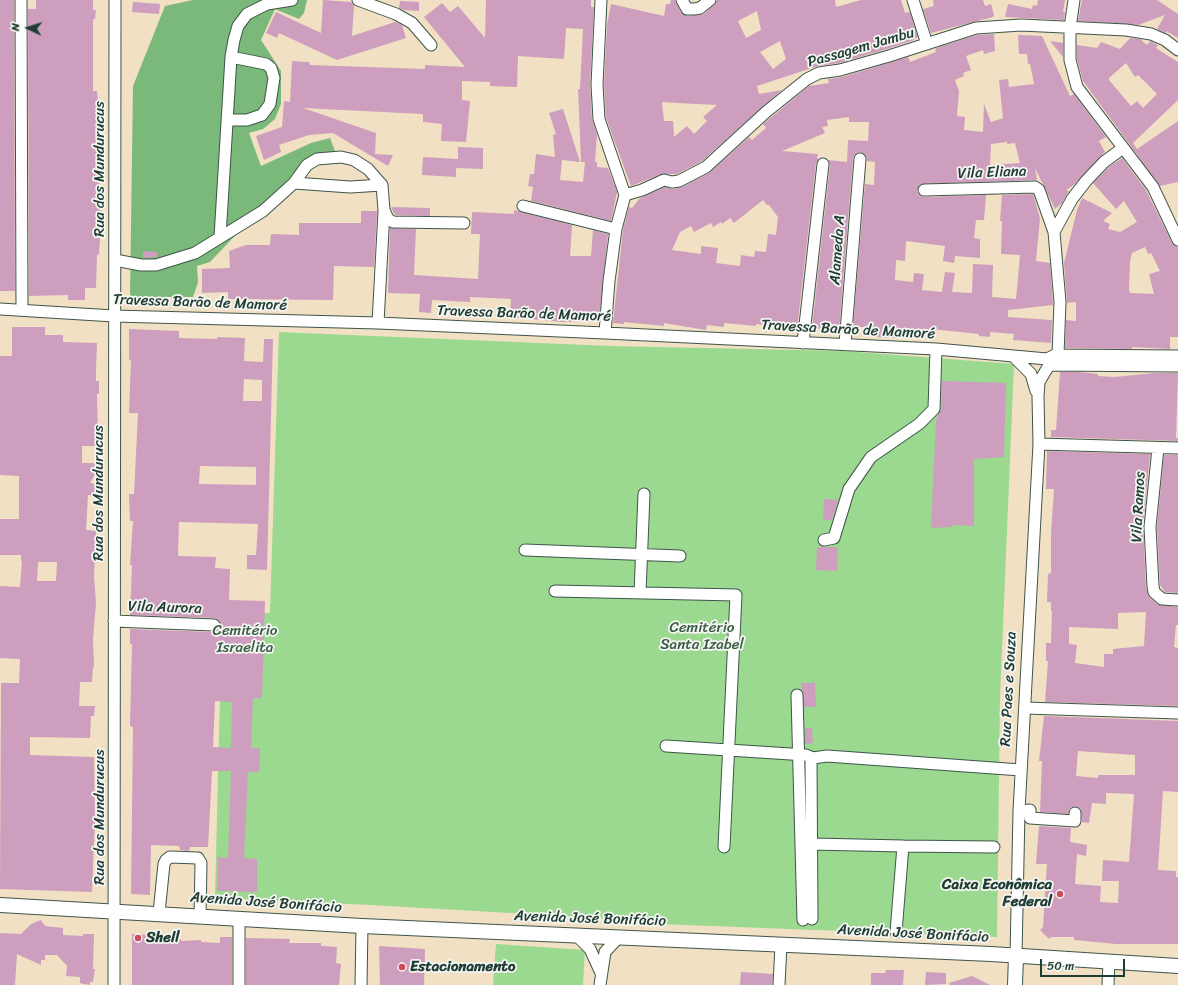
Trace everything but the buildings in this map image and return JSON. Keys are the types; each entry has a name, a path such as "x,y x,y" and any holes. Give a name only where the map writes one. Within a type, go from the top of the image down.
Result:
{"main road":[{"name":"Avenida José Bonifácio","path":"0,905 115,910 362,926 1016,956 1178,966"},
{"name":"Rua Paes e Souza","path":"1015,985 1016,956"}],"street":[{"path":"21,0 22,310"},
{"name":"Rua dos Mundurucus","path":"114,985 115,0"},
{"path":"220,237 231,57 238,26 247,14 267,4 292,0"},
{"path":"358,0 412,22 431,45"},
{"path":"601,0 597,85 599,119 625,194 616,229 609,281 605,333"},
{"path":"682,0 687,8 694,9 700,8 710,0"},
{"path":"913,0 927,44"},
{"path":"1074,0 1070,28 1071,64 1077,87 1153,187 1178,240"},
{"name":"Passagem Jambu","path":"625,194 642,190 664,180 672,182 679,181 706,166 766,112 806,79 819,73 840,70 927,44 957,33 999,25 1140,32 1165,40 1178,50"},
{"path":"227,120 247,120 262,116 270,104 274,78 271,68 266,64 231,57"},
{"path":"1053,360 1060,302 1054,232 1072,199 1086,181 1104,162 1123,148"},
{"path":"115,260 141,265 156,265 195,253 263,211 294,183 307,165 317,159 341,157 354,160 368,169 382,185 384,210 378,323"},
{"name":"Alameda A","path":"846,344 860,159"},
{"name":"Alameda A","path":"803,342 822,164"},
{"path":"294,183 350,187 382,185"},
{"name":"Vila Eliana","path":"924,190 1035,186 1039,190 1054,232"},
{"path":"523,206 616,229"},
{"path":"384,210 388,219 394,222 464,223"},
{"name":"Travessa Barão de Mamoré","path":"0,309 114,316 378,323 846,344 936,349 1015,358 1178,366"},
{"path":"824,540 834,538 849,489 871,457 919,424 934,409 936,349"},
{"name":"Travessa Barão de Mamoré","path":"1053,360 1178,356"},
{"name":"Rua Paes e Souza","path":"1015,358 1031,374 1038,396"},
{"name":"Rua Paes e Souza","path":"1016,956 1019,811 1039,444 1038,396 1039,382 1053,360"},
{"path":"1039,444 1063,443 1178,448"},
{"name":"Vila Ramos","path":"1158,448 1150,527 1154,592 1162,599 1178,600"},
{"path":"640,593 644,494"},
{"path":"524,550 680,556"},
{"path":"555,591 736,596 727,750 724,847"},
{"name":"Vila Aurora","path":"114,621 214,625"},
{"path":"797,695 798,754 807,920 812,844 811,757"},
{"path":"1025,708 1178,712"},
{"path":"666,746 1021,770"},
{"path":"1019,811 1030,810 1030,818 1075,821 1076,813"},
{"path":"812,844 994,847"},
{"path":"896,932 902,846"},
{"path":"159,913 164,864 166,860 170,857 198,858 201,863 200,916"},
{"path":"239,919 239,985"},
{"path":"361,985 362,926"},
{"path":"577,936 590,949 601,973"},
{"path":"600,985 605,952 616,940 621,937"},
{"path":"779,985 784,945"},
{"path":"784,945 785,985"},
{"path":"1108,985 1109,961"}],"green space":[{"path":"193,0 307,0 304,13 299,19 275,9 261,40 281,71 281,104 275,119 263,129 249,133 261,166 311,143 330,138 336,154 311,156 210,262 197,266 198,282 193,297 130,297 133,86 165,6"},
{"name":"Cemitério Santa Izabel","path":"279,332 610,346 844,351 1014,364 1000,697 997,937 660,924 615,919 215,898 222,613 270,613"},
{"path":"496,944 585,950 583,985 493,985"}],"place":[{"name":"Caixa Econômica Federal","path":"1060,894"},
{"name":"Shell","path":"138,938"},
{"name":"Estacionamento","path":"402,967"}],"park label":[{"name":"Cemitério Israelita","path":"245,640"}]}
